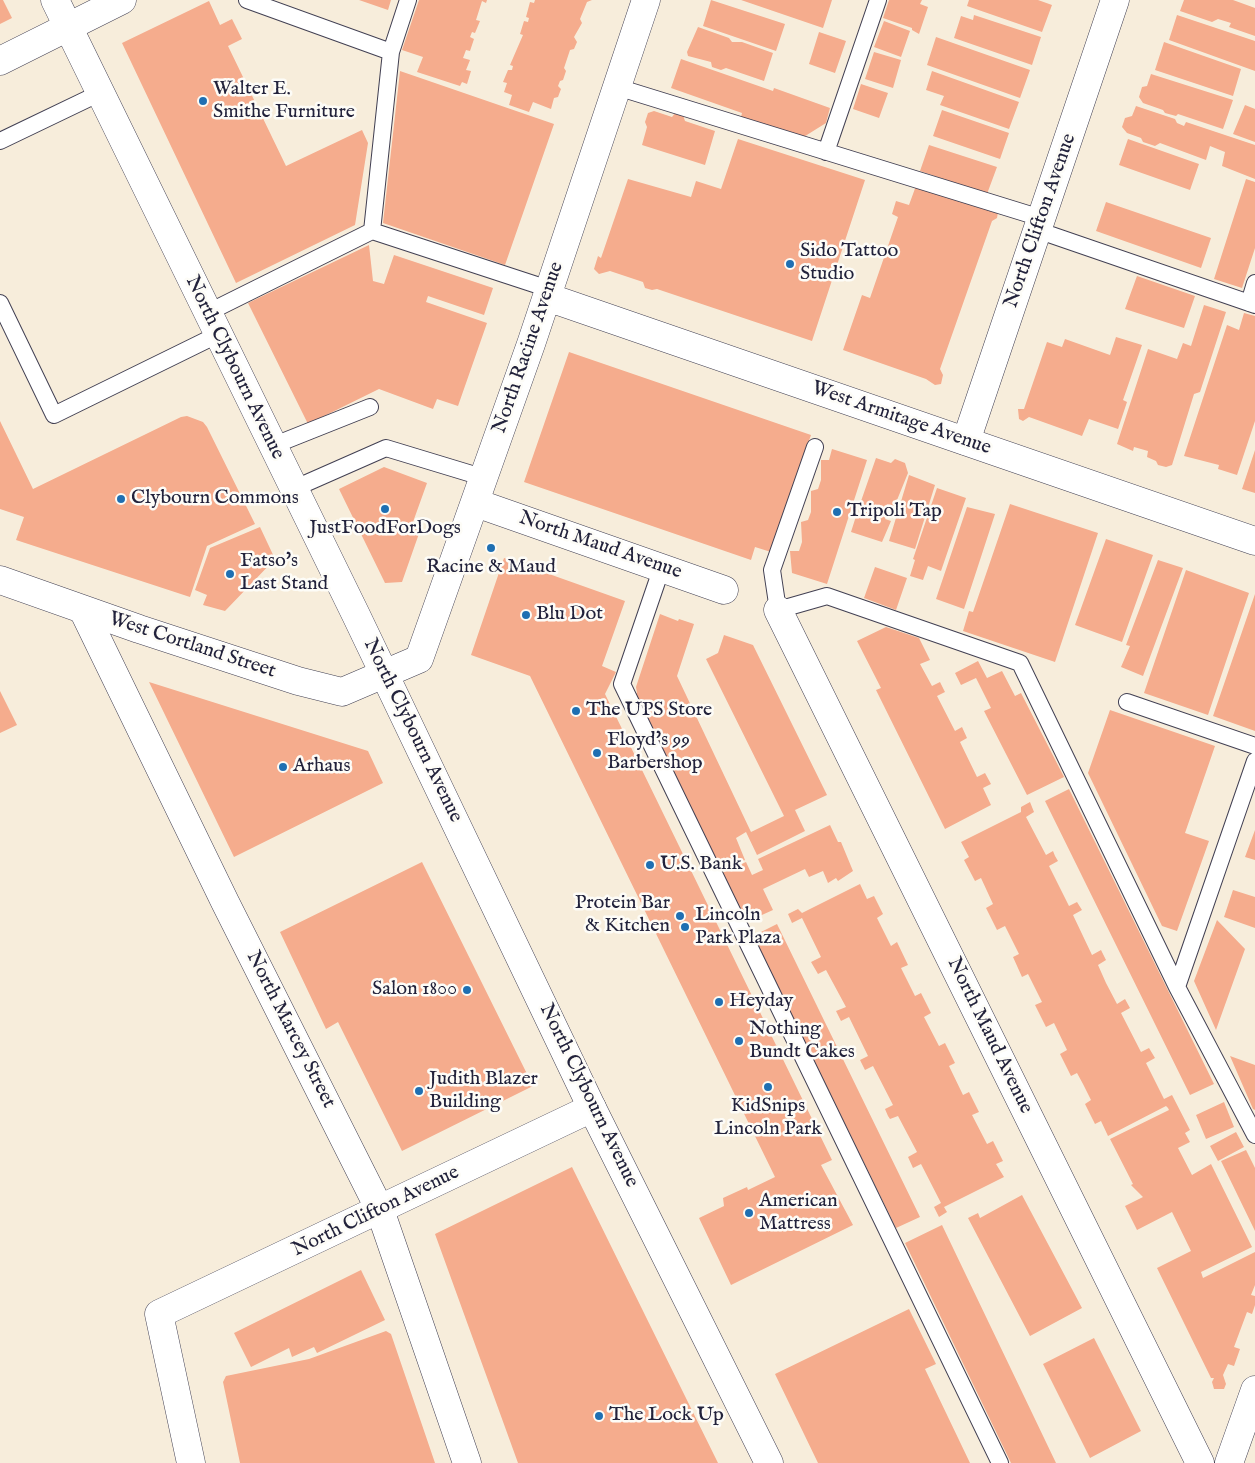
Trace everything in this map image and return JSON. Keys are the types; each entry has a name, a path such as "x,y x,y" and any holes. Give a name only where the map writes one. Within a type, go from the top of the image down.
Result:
{"street":[{"name":"North Clybourn Avenue","path":"55,0 384,675 592,1108 769,1463"},
{"path":"0,61 122,0"},
{"name":"North Racine Avenue","path":"384,675 419,658 480,490 548,293 646,0"},
{"name":"North Clifton Avenue","path":"966,441 1115,0"},
{"name":"West Armitage Avenue","path":"548,293 966,441 1255,540"},
{"name":"North Maud Avenue","path":"480,490 662,567 724,590"},
{"name":"West Cortland Street","path":"0,580 83,610 298,681 342,692 384,675"},
{"name":"North Marcey Street","path":"83,610 380,1210 467,1463"},
{"name":"North Maud Avenue","path":"778,610 1200,1463"},
{"name":"North Clifton Avenue","path":"191,1463 159,1314 592,1108"},
{"path":"1229,1463 1255,1390"}],"lane":[{"path":"246,0 390,52"},
{"path":"372,231 390,52 408,0"},
{"path":"826,152 878,0"},
{"path":"617,87 826,152 1039,224 1252,304 1255,283"},
{"path":"0,141 100,93"},
{"path":"0,302 54,414 372,231 548,293"},
{"path":"272,446 370,407"},
{"path":"815,447 772,570 778,610 827,596 1020,664 1177,987 1255,1135"},
{"path":"293,489 386,448 480,490"},
{"path":"662,567 622,684 1000,1463"},
{"path":"1126,702 1255,746"},
{"path":"1177,987 1255,760"}],"building":[{"path":"0,0 3,0 12,18 0,24"},
{"path":"359,0 391,0 388,10"},
{"path":"419,0 487,0 486,3 482,1 476,20 480,21 475,33 472,32 470,37 474,39 470,51 466,50 463,58 470,60 466,70 471,71 467,84 462,82 460,86 417,72 423,57 402,50"},
{"path":"535,0 592,0 587,2 580,19 582,23 574,37 577,42 574,49 570,50 564,68 566,71 563,80 560,81 558,86 561,89 558,97 554,98 551,109 533,102 529,112 509,105 512,95 504,92 507,83 503,82 508,70 512,70 513,66 510,65 523,35 520,34 524,21 528,22 529,18 526,17 530,2 534,3"},
{"path":"711,0 785,24 776,51 703,26"},
{"path":"741,0 832,0 823,28"},
{"path":"889,0 922,0 920,4 928,7 919,34 912,30 912,28 883,18"},
{"path":"969,0 1038,0 1052,5 1042,32 967,6"},
{"path":"1184,0 1233,0 1255,8 1255,36 1229,27 1231,23 1218,19 1212,22 1180,11"},
{"path":"209,1 220,25 232,19 242,39 228,46 286,166 362,130 368,143 355,225 236,283 122,43"},
{"path":"974,15 1041,37 1032,65 954,38 961,16 973,20"},
{"path":"1177,15 1255,41 1255,71 1169,40"},
{"path":"884,21 910,31 901,57 874,47"},
{"path":"698,27 729,38 732,42 742,42 773,53 764,81 726,68 721,70 712,67 711,62 688,56 687,52"},
{"path":"819,32 846,41 835,73 809,64"},
{"path":"936,37 1030,70 1020,98 927,65"},
{"path":"1164,42 1241,69 1233,96 1155,70"},
{"path":"874,52 901,60 893,88 865,79"},
{"path":"681,59 773,91 774,88 830,108 826,123 802,138 741,117 742,113 671,88"},
{"path":"400,71 554,124 505,265 383,223"},
{"path":"932,71 1019,102 1009,129 940,105 944,96 926,90"},
{"path":"1151,74 1233,100 1223,129 1178,114 1176,116 1165,113 1163,110 1143,103 1139,97 1142,87 1147,86"},
{"path":"861,84 888,93 879,118 853,109"},
{"path":"1245,105 1255,109 1255,142 1233,134"},
{"path":"1136,106 1175,119 1177,123 1184,126 1186,122 1255,145 1255,179 1222,166 1225,152 1210,146 1206,160 1160,143 1155,146 1143,142 1141,138 1127,133 1122,127 1125,118 1132,116"},
{"path":"942,110 1009,133 1000,159 933,136"},
{"path":"654,111 672,117 676,112 683,115 685,121 715,131 705,165 642,145 647,127 645,122 648,113"},
{"path":"738,139 865,180 812,341 657,289 645,288 643,282 610,271 599,274 594,269 598,256 601,258 628,179 691,197 696,181 721,189"},
{"path":"1128,139 1199,164 1190,190 1119,165"},
{"path":"929,145 997,167 987,194 920,171"},
{"path":"1246,179 1255,182 1255,248 1242,288 1214,279"},
{"path":"917,183 998,212 997,218 992,221 940,369 943,375 941,384 935,385 926,379 843,350 862,295 870,298 898,217 892,214 896,201 909,205"},
{"path":"1106,202 1211,238 1201,268 1096,231"},
{"path":"369,245 373,281 384,284 394,255 493,288 484,315 428,296 426,302 487,323 458,406 437,399 433,409 379,389 308,424 248,303"},
{"path":"1137,276 1195,296 1184,328 1125,309"},
{"path":"1204,305 1226,312 1200,392 1194,394 1172,465 1166,467 1158,465 1156,461 1147,457 1148,451 1134,447 1133,451 1117,444 1148,349 1177,359 1183,343 1191,346"},
{"path":"1244,313 1255,316 1255,421 1237,475 1218,469 1219,465 1184,456 1227,325 1239,330"},
{"path":"1116,337 1142,345 1123,400 1127,402 1118,429 1089,419 1082,436 1029,417 1023,421 1019,419 1018,409 1024,409 1047,342 1062,347 1065,339 1110,355"},
{"path":"569,352 811,435 771,552 755,547 751,560 524,482"},
{"name":"Clybourn Commons","path":"187,416 203,422 207,427 255,524 207,546 190,597 16,540 24,517 0,509 0,421 33,489 181,417"},
{"path":"832,449 867,460 827,584 792,573 790,551 799,551 802,542 801,522 808,520 811,512 811,491 818,489 821,480 821,460 829,460"},
{"path":"1255,450 1255,493 1242,489"},
{"path":"876,458 891,463 895,459 905,463 908,473 895,505 889,508 885,519 891,521 882,542 851,532 857,513 863,515 865,508 860,504"},
{"path":"384,467 427,483 413,522 422,525 402,582 385,583 339,489"},
{"path":"909,475 935,485 915,549 889,541"},
{"path":"937,488 966,498 941,571 928,566 923,580 910,576 915,560 913,559"},
{"path":"1010,504 1098,533 1055,662 963,631 969,611 973,612"},
{"path":"967,507 995,514 964,609 936,599"},
{"name":"Fatso's Last Stand","path":"260,527 275,559 225,611 203,605 207,595 195,590 210,548"},
{"path":"1106,539 1153,555 1122,642 1075,625"},
{"name":"Lincoln Park Plaza","path":"504,558 625,601 602,666 616,672 605,694 832,1160 821,1165 853,1225 731,1285 699,1218 724,1206 723,1198 747,1187 748,1190 775,1177 530,676 471,655"},
{"path":"1158,560 1183,568 1143,676 1121,667 1130,646 1126,645"},
{"path":"875,567 907,578 896,610 864,598"},
{"path":"1186,570 1249,593 1208,715 1144,693"},
{"path":"1255,594 1255,731 1213,716"},
{"path":"660,614 678,621 679,619 694,624 677,676 751,832 784,816 706,659 718,653 724,635 753,645 827,795 795,810 805,831 757,855 746,832 736,838 745,860 720,872 632,695 637,693 636,687"},
{"path":"886,627 919,638 930,660 920,664 932,686 940,682 945,692 937,696 955,731 962,727 967,738 960,742 977,777 985,773 991,784 983,788 991,805 945,829 876,690 881,688 857,641"},
{"path":"978,661 987,678 1002,671 1015,696 1021,693 1064,777 1027,795 984,711 991,708 976,678 961,685 955,673"},
{"name":"Arhaus","path":"149,682 368,751 383,783 234,857"},
{"path":"0,691 17,725 0,733"},
{"path":"1110,710 1215,746 1185,833 1209,841 1177,931 1162,926 1088,773"},
{"path":"1069,789 1214,1084 1190,1095 1045,801"},
{"path":"1030,802 1034,812 1026,817 1046,855 1053,851 1058,861 1049,866 1069,906 1077,902 1082,910 1073,915 1092,955 1101,950 1106,960 1098,965 1106,983 1117,1004 1125,999 1130,1008 1121,1013 1141,1052 1149,1048 1155,1058 1146,1063 1164,1099 1172,1095 1190,1130 1185,1133 1190,1142 1178,1148 1192,1175 1211,1164 1252,1247 1201,1272 1203,1278 1255,1252 1255,1285 1251,1295 1255,1296 1255,1305 1252,1314 1247,1312 1234,1347 1240,1349 1234,1366 1228,1364 1223,1375 1226,1384 1224,1389 1214,1389 1212,1382 1214,1378 1211,1378 1157,1268 1191,1251 1172,1212 1137,1230 1125,1206 1143,1197 1131,1185 1133,1184 1110,1139 1169,1110 1166,1106 1108,1136 1101,1121 1095,1124 1085,1104 1091,1100 1083,1084 1077,1073 1071,1076 1060,1054 1067,1050 1054,1023 1046,1027 1035,1005 1042,1002 1028,974 1022,977 1013,957 1019,954 1005,926 997,930 986,908 993,904 981,878 975,881 964,860 969,857 961,842 1021,812 1021,807"},
{"path":"830,825 838,842 841,842 853,871 838,881 836,878 828,883 823,871 809,877 805,869 763,889 773,910 744,923 720,874 746,862 752,875 763,870 758,859"},
{"path":"1255,830 1255,860 1245,857"},
{"path":"422,862 533,1086 402,1151 338,1022 326,1029 280,932"},
{"path":"860,884 867,899 874,896 883,914 877,918 891,946 897,942 908,965 901,968 915,996 921,993 931,1013 924,1017 939,1046 945,1043 955,1063 949,1066 963,1095 969,1092 979,1112 972,1115 987,1144 993,1141 1003,1161 996,1164 1004,1177 944,1207 947,1212 939,1217 934,1207 941,1203 921,1164 913,1168 908,1157 917,1152 898,1116 890,1119 888,1116 885,1109 893,1105 873,1066 865,1070 860,1060 868,1056 849,1017 841,1021 836,1011 846,1007 826,970 818,974 811,962 821,957 802,918 792,923 788,914 798,909 802,913"},
{"path":"1233,890 1255,897 1255,928 1224,917"},
{"path":"1217,920 1245,949 1216,1030 1194,981"},
{"path":"777,924 920,1217 896,1228 753,936"},
{"path":"1230,1056 1255,1065 1255,1110 1253,1109"},
{"path":"1224,1102 1234,1127 1206,1139 1196,1115"},
{"path":"1236,1132 1244,1147 1218,1161 1210,1146"},
{"path":"1246,1150 1255,1168 1255,1231 1221,1161"},
{"path":"572,1167 718,1463 518,1463 435,1234"},
{"path":"1022,1195 1082,1308 1030,1336 968,1218 978,1213 980,1218"},
{"path":"942,1225 1056,1463 1011,1463 905,1243"},
{"path":"361,1270 385,1320 317,1353 314,1347 292,1357 289,1348 251,1367 234,1333"},
{"path":"909,1309 936,1364 925,1369 970,1463 818,1463 775,1374"},
{"path":"386,1331 391,1334 435,1463 240,1463 223,1382 226,1376 309,1359"},
{"path":"1094,1338 1141,1431 1090,1458 1043,1364"}],"place":[{"name":"Walter E. Smithe Furniture","path":"203,101"},
{"name":"Sido Tattoo Studio","path":"790,264"},
{"name":"Clybourn Commons","path":"121,499"},
{"name":"JustFoodForDogs","path":"385,509"},
{"name":"Tripoli Tap","path":"837,512"},
{"name":"Racine & Maud","path":"491,548"},
{"name":"Fatso's Last Stand","path":"230,574"},
{"name":"Blu Dot","path":"526,615"},
{"name":"The UPS Store","path":"576,711"},
{"name":"Floyd's 99 Barbershop","path":"597,753"},
{"name":"Arhaus","path":"283,767"},
{"name":"U.S. Bank","path":"650,865"},
{"name":"Protein Bar & Kitchen","path":"680,916"},
{"name":"Lincoln Park Plaza","path":"685,927"},
{"name":"Salon 1800","path":"467,990"},
{"name":"Heyday","path":"719,1002"},
{"name":"Nothing Bundt Cakes","path":"739,1041"},
{"name":"KidSnips Lincoln Park","path":"768,1087"},
{"name":"Judith Blazer Building","path":"419,1091"},
{"name":"American Mattress","path":"749,1213"},
{"name":"The Lock Up","path":"599,1416"}]}
